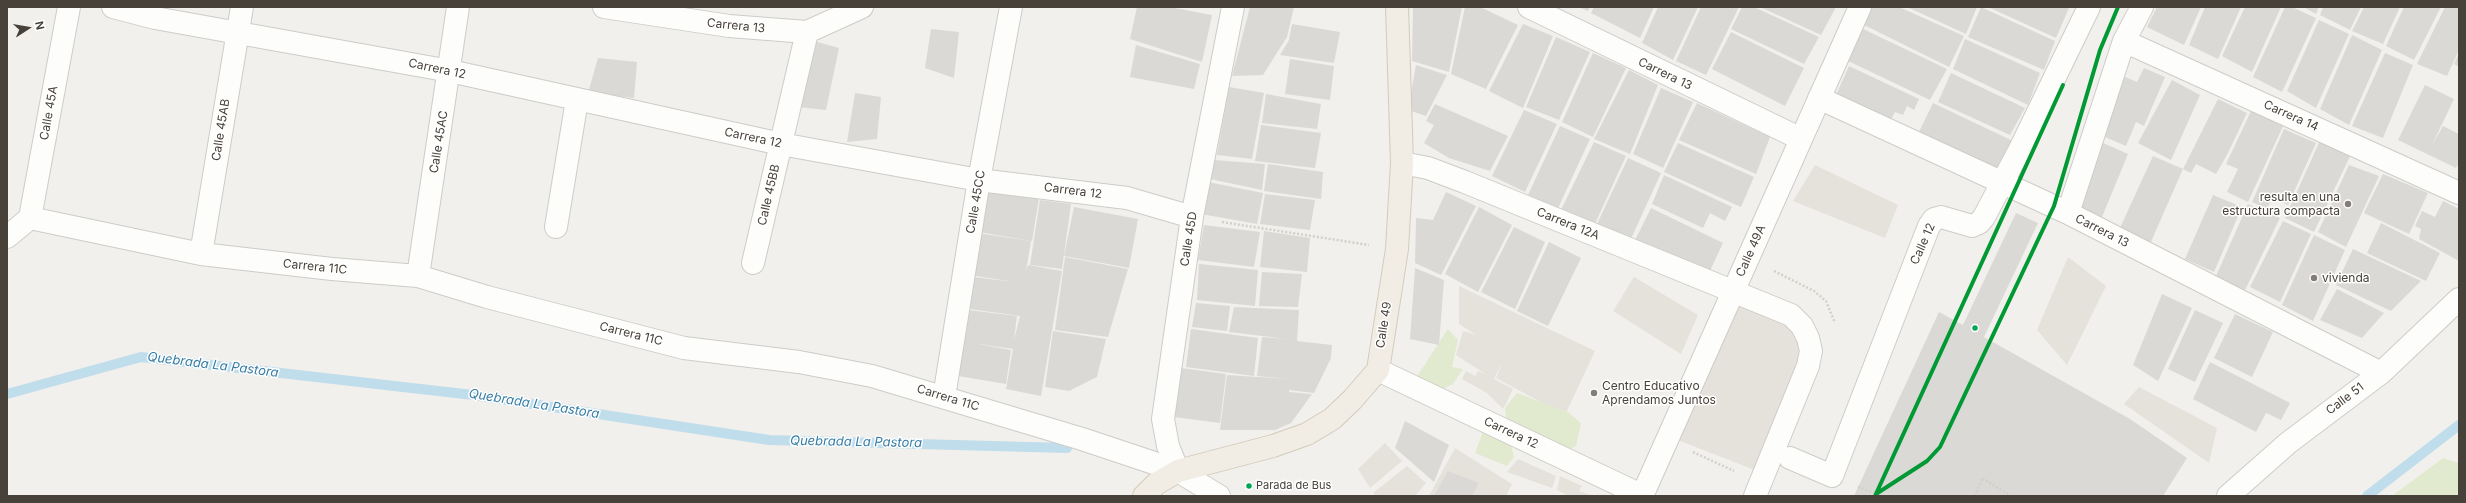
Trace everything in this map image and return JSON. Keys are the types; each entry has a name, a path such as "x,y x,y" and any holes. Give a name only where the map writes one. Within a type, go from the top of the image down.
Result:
{"main road":[{"name":"Calle 49","path":"1378,370 1397,249 1402,163 1397,7"},
{"path":"1144,496 1156,484 1178,471 1273,446 1307,434 1332,419 1352,400 1378,370"}],"street":[{"name":"Calle 45A","path":"30,218 69,7"},
{"name":"Carrera 12","path":"113,7 154,18 450,71 781,144 979,180 1127,198 1192,217"},
{"name":"Calle 45AB","path":"200,254 242,7"},
{"name":"Calle 45AC","path":"418,276 450,71 458,7"},
{"name":"Carrera 13","path":"604,7 729,26 807,32 852,10"},
{"path":"720,7 729,26"},
{"name":"Calle 45CC","path":"944,397 979,180 1011,7"},
{"name":"Calle 45D","path":"1178,471 1168,446 1163,419 1192,217 1233,7"},
{"name":"Carrera 13","path":"1529,7 1801,139"},
{"name":"Calle 49A","path":"1643,496 1860,7"},
{"name":"Calle 12","path":"1790,458 1832,476 1929,226 1934,219 1941,216 1972,226 1979,223 2003,184 2089,7"},
{"path":"2068,213 2124,41 2142,7"},
{"name":"Calle 45BB","path":"753,263 807,32"},
{"name":"Carrera 14","path":"2124,41 2459,193"},
{"name":"Carrera 13","path":"1820,98 2068,213 2381,373"},
{"path":"556,227 577,100"},
{"name":"Carrera 12A","path":"1402,163 1428,168 1465,182 1791,315 1802,326 1808,338 1810,351 1808,366 1758,490"},
{"path":"7,237 30,218"},
{"name":"Carrera 11C","path":"30,218 200,254 332,269 418,276 487,297 684,348 798,362 872,376 1082,439 1178,471 1219,496"},
{"name":"Calle 51","path":"2228,496 2288,443 2381,373 2459,299"},
{"name":"Carrera 12","path":"1378,370 1643,496"}],"path":[{"path":"1192,217 1397,249"},
{"path":"1667,440 1758,490"},
{"path":"1975,496 1982,478 2011,496"}],"shaded area":[{"path":"1815,165 1898,205 1885,238 1793,201"},
{"path":"2068,257 2106,286 2067,365 2037,330"},
{"path":"1634,277 1698,315 1681,354 1613,311"},
{"path":"1459,286 1595,351 1565,415 1496,378 1503,361 1494,379 1513,389 1503,409 1487,393 1462,379 1466,371 1475,376 1478,371 1487,375 1456,355 1463,331 1476,335 1459,324"},
{"path":"1739,300 1808,338 1760,472 1675,439"},
{"path":"2139,387 2217,428 2209,463 2124,404"},
{"path":"1385,443 1402,461 1370,488 1358,469"},
{"path":"1455,448 1512,484 1506,496 1429,496"},
{"path":"1518,459 1556,476 1552,488 1507,472"},
{"path":"1407,466 1426,483 1415,496 1376,496 1373,493"},
{"path":"1560,476 1582,486 1579,491 1594,496 1569,496 1557,490"}],"green space":[{"path":"1448,329 1458,340 1452,367 1463,369 1453,384 1434,393 1412,384"},
{"path":"1517,393 1568,412 1581,423 1576,446 1560,455 1508,432 1505,408"},
{"path":"1484,429 1510,441 1514,457 1507,466 1475,453"},
{"path":"2443,458 2459,463 2459,496 2392,496"}],"building":[{"path":"1137,7 1169,7 1212,15 1202,62 1130,39"},
{"path":"1250,7 1294,7 1287,37 1263,75 1232,76"},
{"path":"1413,7 1462,7 1449,72 1412,61"},
{"path":"1465,7 1480,7 1518,25 1486,89 1451,74"},
{"path":"1578,7 1590,7 1588,11"},
{"path":"1594,7 1654,7 1640,38 1591,13"},
{"path":"1658,7 1698,7 1673,60 1642,43"},
{"path":"1701,7 1739,7 1706,75 1676,61"},
{"path":"1742,7 1754,7 1819,37 1804,64 1731,29"},
{"path":"1760,7 1836,7 1821,35"},
{"path":"1871,7 1899,7 1964,36 1949,67 1862,24"},
{"path":"1907,7 1977,7 1966,34"},
{"path":"1981,7 2055,41 2044,70 1968,37"},
{"path":"1988,7 2067,7 2069,8 2056,38"},
{"path":"2157,7 2201,7 2184,45 2147,27"},
{"path":"2205,7 2241,7 2218,59 2189,45"},
{"path":"2245,7 2281,7 2252,72 2222,56"},
{"path":"2285,7 2292,7 2316,18 2282,92 2253,77"},
{"path":"2303,7 2319,7 2316,14"},
{"path":"2323,7 2361,7 2350,30 2320,15"},
{"path":"2364,7 2400,7 2383,44 2352,31"},
{"path":"2404,7 2441,7 2414,60 2386,46"},
{"path":"2445,7 2459,7 2459,50 2447,76 2417,64"},
{"path":"2319,20 2349,34 2316,108 2287,91"},
{"path":"1292,24 1340,32 1334,63 1280,55 1289,40"},
{"path":"1523,24 1553,36 1523,108 1489,91"},
{"path":"1859,27 1947,69 1930,100 1844,59"},
{"path":"931,29 959,32 954,78 925,68"},
{"path":"1731,32 1804,68 1785,106 1712,69"},
{"path":"2352,35 2382,50 2349,125 2320,109"},
{"path":"1556,37 1590,52 1559,120 1526,107"},
{"path":"1965,39 2040,73 2028,105 1953,69"},
{"path":"814,41 839,48 826,110 798,107"},
{"path":"1136,45 1200,64 1194,89 1130,77"},
{"path":"1593,53 1626,68 1593,137 1562,122"},
{"path":"2385,53 2413,65 2383,138 2352,126"},
{"path":"2459,53 2459,67 2454,64"},
{"path":"598,58 637,62 634,98 588,93"},
{"path":"1290,59 1334,66 1330,100 1285,94"},
{"path":"1416,65 1447,75 1426,116 1408,110"},
{"path":"1849,66 1919,99 1914,110 1907,106 1903,115 1895,112 1891,120 1836,95"},
{"path":"2144,68 2165,77 2144,126 2136,122 2126,146 2098,134 2123,76 2137,82"},
{"path":"1629,70 1658,85 1630,154 1594,139"},
{"path":"1951,73 2025,108 2010,135 1938,102"},
{"path":"2172,80 2200,95 2171,160 2138,143"},
{"path":"2425,85 2454,99 2432,145 2443,126 2459,134 2459,163 2456,168 2398,140"},
{"path":"1229,87 1264,93 1252,159 1217,155"},
{"path":"1661,88 1693,102 1663,168 1633,154"},
{"path":"855,93 881,97 877,139 847,142"},
{"path":"1266,94 1321,104 1317,129 1262,123"},
{"path":"2218,99 2247,113 2216,174 2196,164 2191,173 2183,169"},
{"path":"1697,103 1770,137 1756,174 1679,140"},
{"path":"1933,103 2015,142 1999,175 1917,136"},
{"path":"1435,104 1508,136 1490,171 1449,158 1424,143 1434,125 1426,121"},
{"path":"2252,109 2284,124 2248,202 2227,192 2238,169 2226,164"},
{"path":"1524,110 1557,124 1525,192 1492,176"},
{"path":"1261,125 1321,133 1315,168 1255,161"},
{"path":"1560,126 1590,139 1558,208 1528,195"},
{"path":"2284,129 2316,143 2288,205 2272,198 2267,209 2252,202"},
{"path":"2322,136 2353,150 2314,232 2285,218"},
{"path":"1594,142 1626,156 1593,228 1560,212"},
{"path":"2101,142 2128,154 2102,217 2075,205"},
{"path":"1678,143 1754,177 1741,207 1664,172"},
{"path":"2153,156 2183,169 2150,244 2119,230"},
{"path":"1628,158 1661,173 1630,241 1597,224"},
{"path":"1214,160 1265,164 1262,190 1210,179"},
{"path":"1268,164 1323,172 1321,199 1264,191"},
{"name":"resulta en una estructura compacta","path":"2349,165 2379,176 2346,247 2318,232"},
{"path":"2383,174 2428,193 2409,234 2364,213"},
{"path":"1664,175 1732,207 1725,221 1710,213 1703,228 1652,204"},
{"path":"1208,182 1263,193 1257,224 1201,214"},
{"path":"985,189 1039,198 1032,241 978,232"},
{"path":"1446,192 1476,206 1441,275 1415,263 1416,218 1433,220"},
{"path":"1265,194 1315,200 1310,230 1260,224"},
{"path":"2213,195 2242,207 2214,272 2185,259"},
{"path":"1040,200 1071,204 1062,269 1030,265"},
{"path":"2443,201 2459,209 2459,261 2419,239 2421,229 2415,226 2422,211 2435,217"},
{"path":"2248,204 2280,218 2245,290 2216,276"},
{"path":"1074,207 1138,219 1129,268 1064,256"},
{"path":"1479,207 1512,225 1478,292 1445,274"},
{"path":"1651,208 1723,243 1707,277 1633,244"},
{"path":"2016,213 2038,223 1984,337 2130,419 2187,458 2163,496 1854,496 1939,312 1963,325"},
{"path":"2283,221 2311,234 2280,302 2250,287"},
{"path":"2381,223 2440,253 2426,281 2367,253"},
{"path":"1204,225 1260,232 1254,267 1198,260"},
{"path":"1514,227 1545,242 1515,309 1481,292"},
{"path":"1264,231 1310,238 1307,272 1260,267"},
{"path":"977,233 1031,241 1026,271 1028,265 1062,271 1041,396 1006,389 1013,349 973,343 1011,350 1006,384 958,376 968,310 1017,316 1014,340 1020,316 970,309 974,277 1014,282 970,275"},
{"name":"vivienda","path":"2314,235 2345,250 2313,321 2282,305"},
{"path":"1549,242 1581,258 1548,326 1517,311"},
{"path":"2353,249 2421,281 2391,311 2336,285"},
{"path":"1065,257 1128,269 1108,337 1055,330"},
{"path":"1199,264 1258,270 1255,306 1197,300"},
{"path":"1415,268 1444,280 1439,345 1410,339"},
{"path":"1262,272 1302,274 1298,307 1259,306"},
{"path":"2337,289 2384,313 2362,338 2320,320"},
{"path":"2162,294 2192,308 2158,381 2133,365"},
{"path":"1196,303 1230,306 1227,331 1192,327"},
{"path":"1234,307 1299,310 1297,341 1332,345 1331,358 1314,393 1289,390 1289,392 1312,394 1291,423 1275,430 1220,430 1227,375 1290,379 1257,376 1262,337 1287,339 1229,332"},
{"path":"2195,310 2223,323 2195,382 2168,369"},
{"path":"2235,314 2273,332 2252,377 2214,358"},
{"path":"1191,329 1258,338 1254,376 1186,367"},
{"path":"1053,331 1106,339 1097,377 1069,391 1045,387"},
{"path":"2210,362 2290,403 2281,420 2266,413 2256,432 2193,399"},
{"path":"1181,368 1226,374 1220,423 1174,417"},
{"path":"1405,421 1449,445 1434,482 1395,448"},
{"path":"1448,471 1479,483 1472,496 1434,496"}],"waterway":[{"name":"Quebrada La Pastora","path":"7,394 141,357 473,395 769,440 1067,448"},
{"path":"2367,496 2459,425"}],"transit line":[{"path":"1876,494 1927,461 1940,447 2054,206 2100,50 2118,7"},
{"path":"1875,496 2063,85"}],"place":[{"name":"resulta en una estructura compacta","path":"2348,204"},
{"name":"vivienda","path":"2314,278"},
{"name":"Centro Educativo Aprendamos Juntos","path":"1594,393"},
{"name":"Parada de Bus","path":"1249,486"}]}
